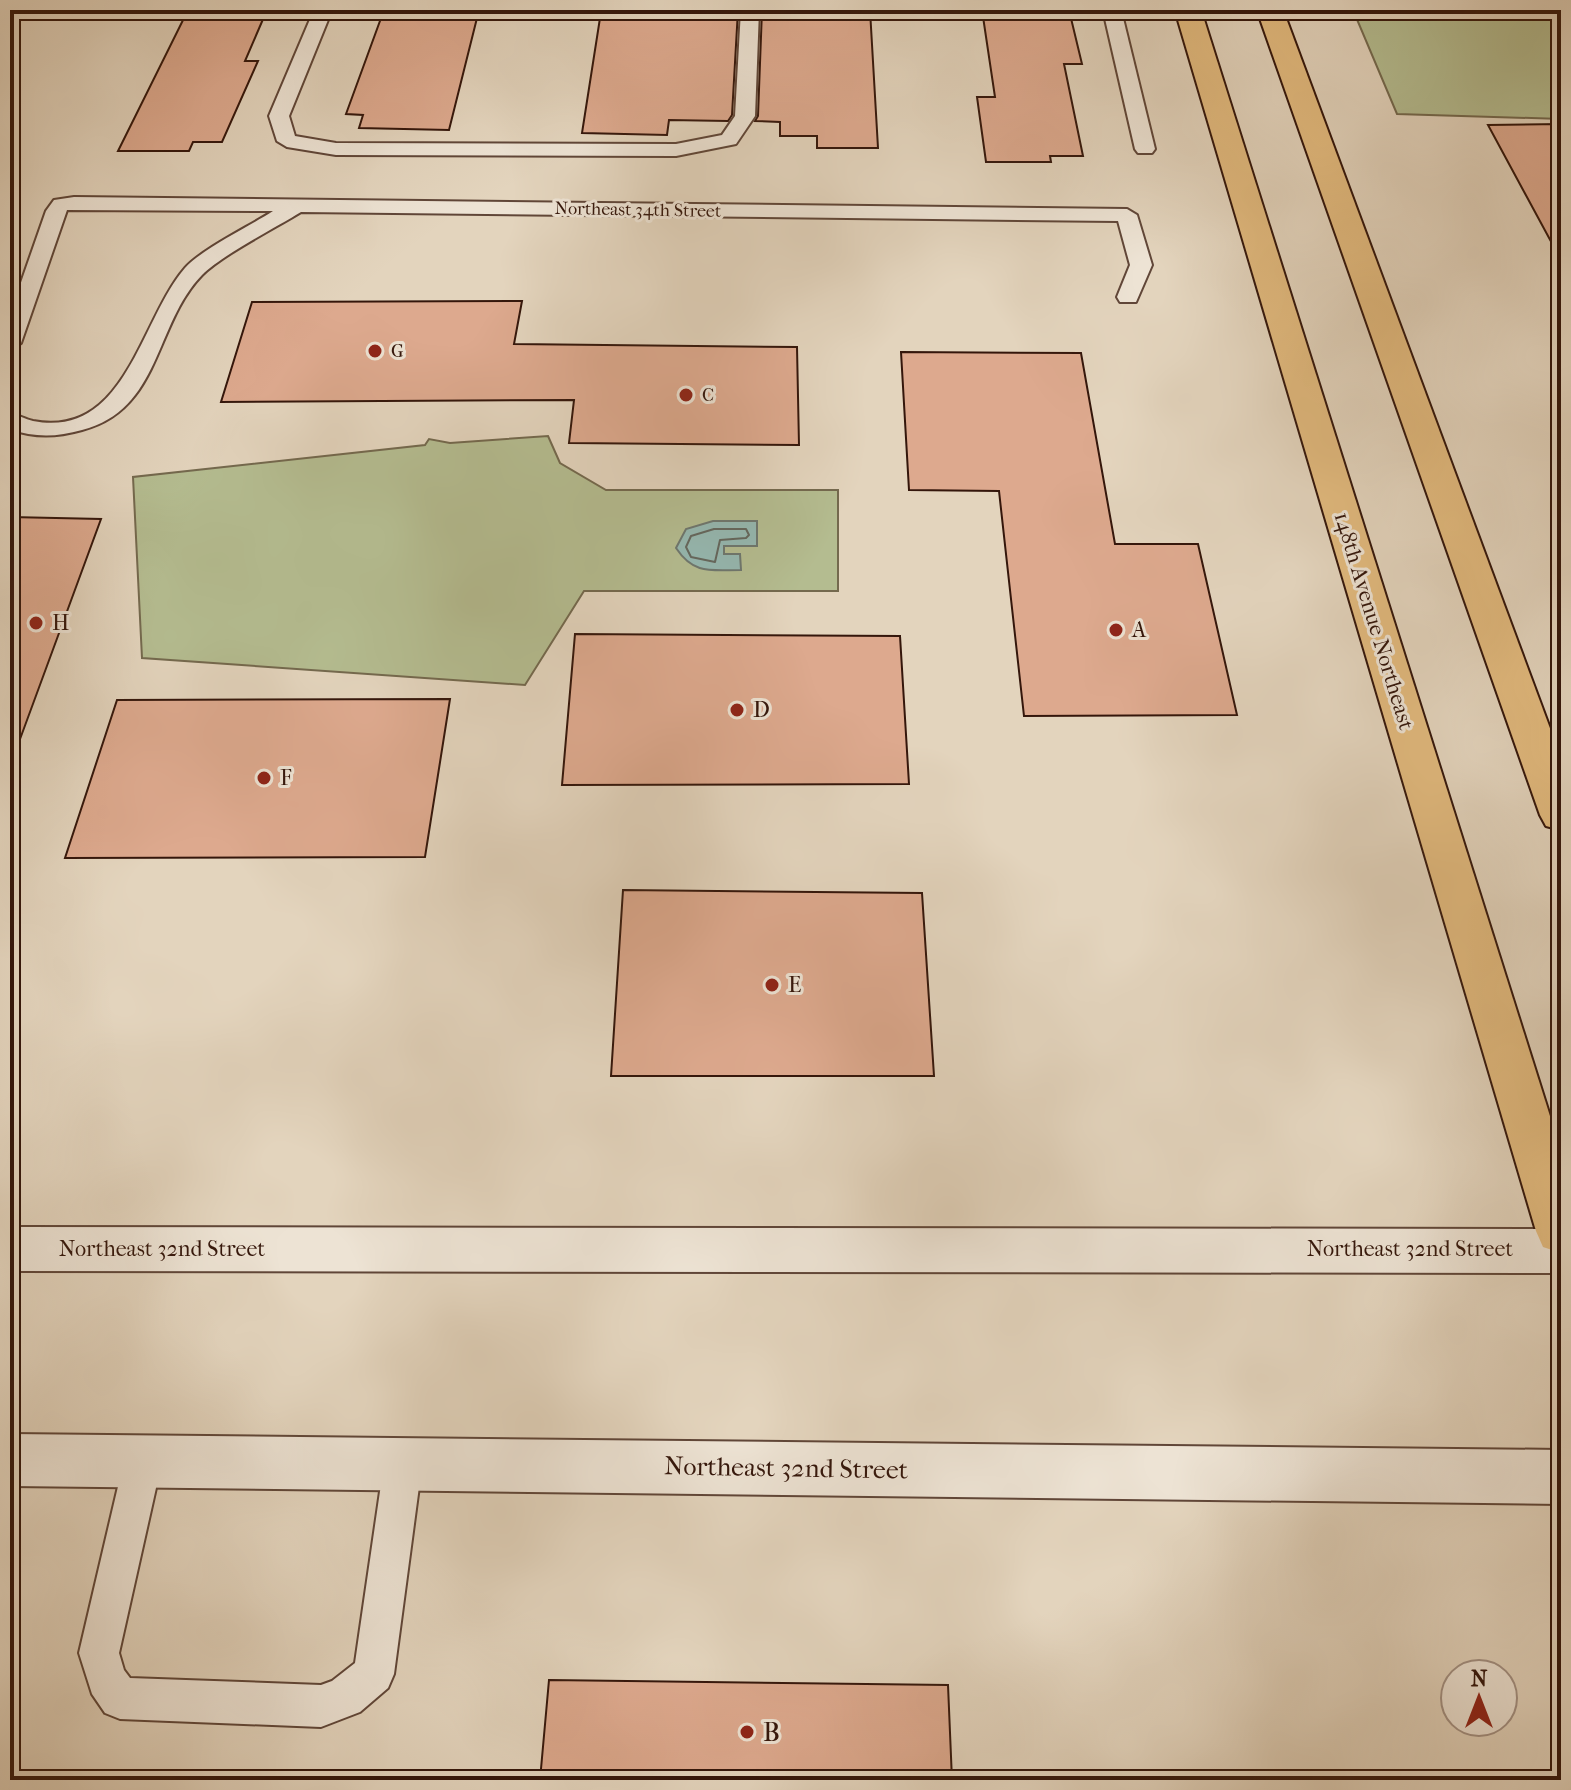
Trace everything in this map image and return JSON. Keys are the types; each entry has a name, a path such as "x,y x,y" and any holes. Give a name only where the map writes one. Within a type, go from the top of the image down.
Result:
{"main road":[{"name":"148th Avenue Northeast","path":"1188,10 1561,1231"},
{"path":"1270,10 1561,815"}],"street":[{"name":"Northeast 32nd Street","path":"10,1249 1561,1251"},
{"name":"Northeast 32nd Street","path":"10,1460 1561,1477"}],"lane":[{"path":"323,10 279,116 287,141 336,149 676,150 729,140 745,116 750,10"},
{"path":"1112,10 1145,149"},
{"name":"Northeast 34th Street","path":"10,343 61,204 1127,215 1141,265 1128,297"},
{"path":"10,420 38,429 72,427 101,417 116,407 132,387 162,321 187,278 196,269 294,207"},
{"path":"143,1461 99,1653 106,1680 120,1698 321,1706 345,1697 374,1674 403,1464"}],"green space":[{"path":"1353,10 1561,10 1561,119 1397,114"},
{"path":"548,436 560,463 606,490 838,490 838,591 584,591 525,685 142,658 133,477 425,445 429,439 450,443"}],"water":[{"path":"713,521 757,521 757,546 724,546 724,554 740,554 741,570 697,567 676,548 686,529"}],"building":[{"path":"188,10 267,10 245,61 258,61 222,142 193,142 189,151 118,151"},
{"path":"384,10 468,10 466,18 477,18 449,130 359,128 363,115 346,114"},
{"path":"612,10 738,10 732,115 728,121 669,120 667,135 582,133 600,18 611,18"},
{"path":"762,10 870,10 878,148 817,148 817,136 780,136 780,122 755,121 758,116"},
{"path":"982,10 1069,10 1082,64 1064,64 1083,156 1050,156 1051,162 986,162 977,97 995,97"},
{"path":"1561,124 1561,260 1488,125"},
{"path":"522,301 514,344 797,347 799,445 569,443 574,400 221,402 252,302"},
{"path":"901,352 1081,353 1115,544 1198,544 1237,715 1024,716 999,491 909,490"},
{"name":"H","path":"10,517 101,519 16,750 10,749"},
{"name":"D","path":"575,634 900,636 909,784 562,785"},
{"name":"F","path":"450,699 425,857 65,858 117,700"},
{"name":"E","path":"623,890 922,893 934,1076 611,1076"},
{"name":"B","path":"549,1680 948,1685 952,1780 540,1780"}],"place":[{"name":"G","path":"375,351"},
{"name":"C","path":"686,395"},
{"name":"H","path":"36,623"},
{"name":"A","path":"1116,630"},
{"name":"D","path":"737,710"},
{"name":"F","path":"264,778"},
{"name":"E","path":"772,985"},
{"name":"B","path":"747,1732"}]}
